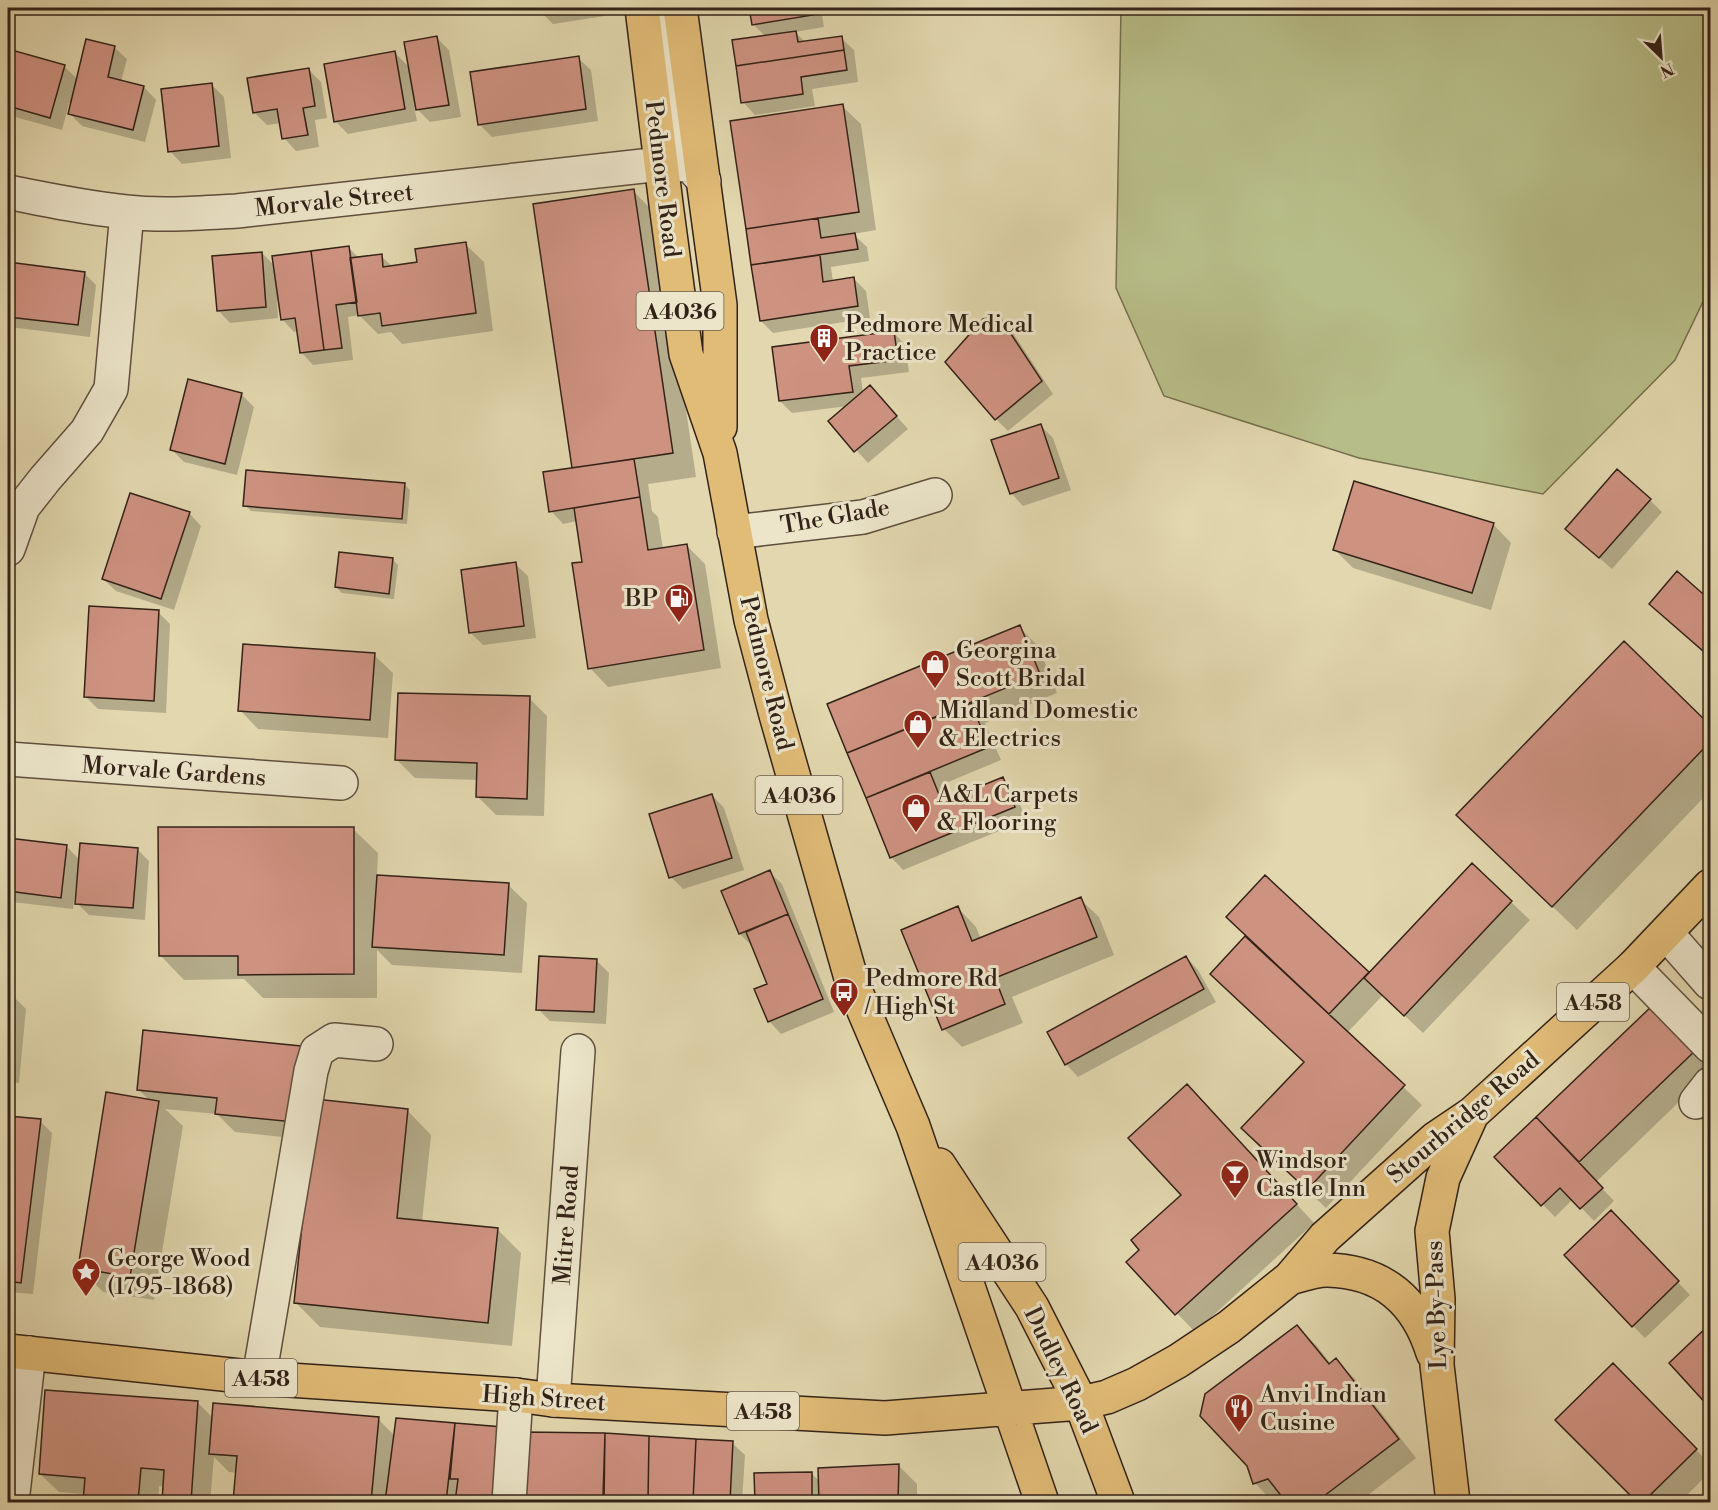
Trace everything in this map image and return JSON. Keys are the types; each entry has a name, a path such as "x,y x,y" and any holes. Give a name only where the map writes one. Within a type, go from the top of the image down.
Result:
{"highway":[{"name":"Pedmore Road","path":"642,8 686,354 720,453 762,663 853,985 913,1126"},
{"name":"Pedmore Road","path":"680,8 720,305 720,453"},
{"name":"Stourbridge Road","path":"1081,1403 1107,1397 1173,1364 1228,1327 1290,1278 1325,1237 1435,1139 1472,1114 1633,967 1710,886"},
{"name":"Lye By-Pass","path":"1453,1503 1437,1365 1438,1299 1432,1231 1443,1178 1472,1114"},
{"name":"Dudley Road","path":"913,1126 1032,1307 1081,1403 1118,1503"},
{"name":"A4036","path":"913,1126 1042,1503"},
{"path":"1290,1278 1325,1270 1357,1274 1375,1280 1400,1296 1418,1316 1437,1365"},
{"name":"High Street","path":"18,1352 259,1378 516,1395 554,1400 885,1418 1081,1403"}],"street":[{"path":"661,164 677,137 662,8"},
{"name":"Morvale Street","path":"8,192 55,202 127,212 194,214 661,164 690,165 704,181"},
{"path":"8,549 23,507 87,431 111,388 127,212"},
{"name":"The Glade","path":"734,532 863,517 935,495"},
{"name":"Morvale Gardens","path":"8,759 341,783"},
{"path":"1666,933 1710,982"},
{"path":"1633,967 1710,1046"},
{"path":"259,1378 311,1071 317,1051 334,1040 376,1044"},
{"name":"Mitre Road","path":"554,1400 578,1051"},
{"path":"12,1503 18,1352"},
{"path":"509,1503 516,1395"}],"green space":[{"path":"1121,8 1710,8 1710,287 1675,360 1543,494 1359,458 1164,396 1116,288"}],"building":[{"path":"538,8 569,8 539,12"},
{"path":"749,8 812,8 813,15 752,25"},
{"path":"796,31 798,42 842,36 844,50 736,66 732,40"},
{"path":"437,36 449,105 416,110 404,42"},
{"path":"86,39 115,46 108,77 144,86 133,130 68,114"},
{"path":"8,49 65,65 50,118 8,106"},
{"path":"844,50 847,70 801,77 803,94 741,103 736,66"},
{"path":"395,51 405,109 334,122 324,64"},
{"path":"579,56 586,109 478,125 470,72"},
{"path":"309,68 315,106 303,108 308,135 282,139 277,109 253,113 247,78"},
{"path":"212,83 219,146 168,152 161,89"},
{"path":"843,104 859,212 746,229 730,121"},
{"path":"634,189 673,453 572,468 533,204"},
{"path":"818,218 821,238 855,233 858,249 751,265 746,229"},
{"path":"466,242 476,313 382,326 380,313 358,316 350,258 382,254 383,267 417,262 415,249"},
{"path":"349,246 357,302 336,305 342,348 324,350 311,251"},
{"path":"311,251 324,350 300,353 295,318 281,320 272,256"},
{"path":"262,252 266,307 217,311 212,256"},
{"path":"820,255 823,282 854,277 858,306 760,321 751,265"},
{"path":"8,262 85,272 78,325 8,317"},
{"path":"999,316 1042,381 995,420 945,362 983,319"},
{"name":"Pedmore Medical Practice","path":"894,331 898,360 849,366 853,392 779,401 772,347"},
{"path":"188,379 242,393 225,464 170,450"},
{"path":"870,385 897,416 854,452 828,421"},
{"path":"1041,424 1059,478 1010,494 991,440"},
{"path":"634,459 640,497 549,512 543,472"},
{"path":"1617,469 1651,499 1599,558 1565,529"},
{"path":"246,470 405,483 402,519 243,506"},
{"path":"1354,481 1494,523 1472,593 1333,550"},
{"path":"130,493 190,512 161,599 102,579"},
{"path":"640,497 648,550 687,544 704,650 588,669 572,563 582,562 574,508"},
{"path":"339,552 393,558 389,594 335,587"},
{"path":"516,562 524,626 469,633 461,570"},
{"path":"1677,571 1710,600 1710,657 1649,604"},
{"path":"89,606 159,610 154,701 84,697"},
{"name":"Georgina Scott Bridal","path":"1020,625 1040,674 847,753 827,704"},
{"path":"1624,641 1710,725 1710,742 1552,907 1456,815"},
{"path":"243,644 375,653 370,720 238,711"},
{"path":"398,693 530,696 527,799 476,797 477,763 395,760"},
{"name":"Midland Domestic & Electrics","path":"971,703 989,747 866,798 847,753"},
{"name":"A&L Carpets & Flooring","path":"930,772 942,802 1003,777 1015,807 890,858 866,798"},
{"path":"712,794 732,858 669,878 649,814"},
{"path":"158,827 354,827 354,974 238,975 238,956 159,956"},
{"path":"8,838 67,845 61,898 8,891"},
{"path":"80,843 138,848 133,908 75,904"},
{"path":"1472,863 1512,901 1404,1016 1364,978"},
{"path":"770,870 788,914 739,934 721,891"},
{"path":"377,875 509,883 504,955 372,947"},
{"path":"1265,875 1369,972 1329,1014 1226,917"},
{"path":"1081,897 1097,937 995,978 1005,1004 942,1030 901,930 958,906 972,941"},
{"path":"788,914 823,999 768,1022 754,989 767,984 746,932"},
{"path":"1245,936 1405,1085 1307,1190 1241,1128 1304,1062 1210,974"},
{"path":"539,956 597,959 594,1012 536,1010"},
{"path":"1186,956 1204,989 1065,1065 1047,1032"},
{"path":"8,994 14,995 8,1065"},
{"path":"1654,1004 1697,1049 1579,1162 1536,1117"},
{"path":"143,1030 301,1046 294,1122 215,1114 217,1098 137,1090"},
{"name":"Windsor Castle Inn","path":"1187,1084 1297,1204 1175,1315 1126,1262 1139,1250 1131,1240 1181,1195 1128,1138"},
{"path":"106,1092 159,1101 130,1277 78,1268"},
{"path":"315,1099 408,1109 397,1218 498,1228 488,1323 294,1303"},
{"path":"8,1116 41,1119 21,1283 8,1281"},
{"path":"1536,1117 1603,1188 1580,1209 1560,1188 1541,1206 1494,1157"},
{"path":"1611,1210 1679,1281 1632,1327 1564,1255"},
{"path":"1710,1324 1710,1408 1669,1363"},
{"path":"1297,1325 1329,1364 1336,1358 1399,1439 1316,1502 1286,1502 1268,1479 1253,1484 1247,1466 1200,1416 1205,1394"},
{"path":"1613,1363 1697,1449 1643,1502 1637,1502 1555,1420"},
{"path":"45,1390 198,1401 191,1502 162,1502 164,1470 141,1468 138,1502 83,1502 85,1478 39,1474"},
{"path":"213,1403 379,1417 371,1502 233,1502 237,1456 209,1454"},
{"path":"396,1418 455,1423 446,1502 385,1502"},
{"path":"455,1423 503,1427 496,1502 455,1502 458,1479 450,1479"},
{"path":"524,1432 605,1433 603,1497 566,1496 566,1502 522,1502"},
{"path":"605,1433 649,1436 648,1502 604,1502"},
{"path":"649,1436 696,1439 693,1501 648,1499"},
{"path":"696,1439 733,1441 730,1502 693,1501"},
{"path":"899,1464 898,1502 819,1502 818,1468"},
{"path":"812,1472 812,1502 755,1502 754,1473"}],"place":[{"name":"Pedmore Medical Practice","path":"824,364"},
{"name":"BP","path":"679,624"},
{"name":"Georgina Scott Bridal","path":"935,690"},
{"name":"Midland Domestic & Electrics","path":"918,750"},
{"name":"A&L Carpets & Flooring","path":"916,834"},
{"name":"Pedmore Rd / High St","path":"844,1018"},
{"name":"Windsor Castle Inn","path":"1235,1200"},
{"name":"George Wood (1795-1868)","path":"86,1298"},
{"name":"Anvi Indian Cusine","path":"1239,1434"}]}
